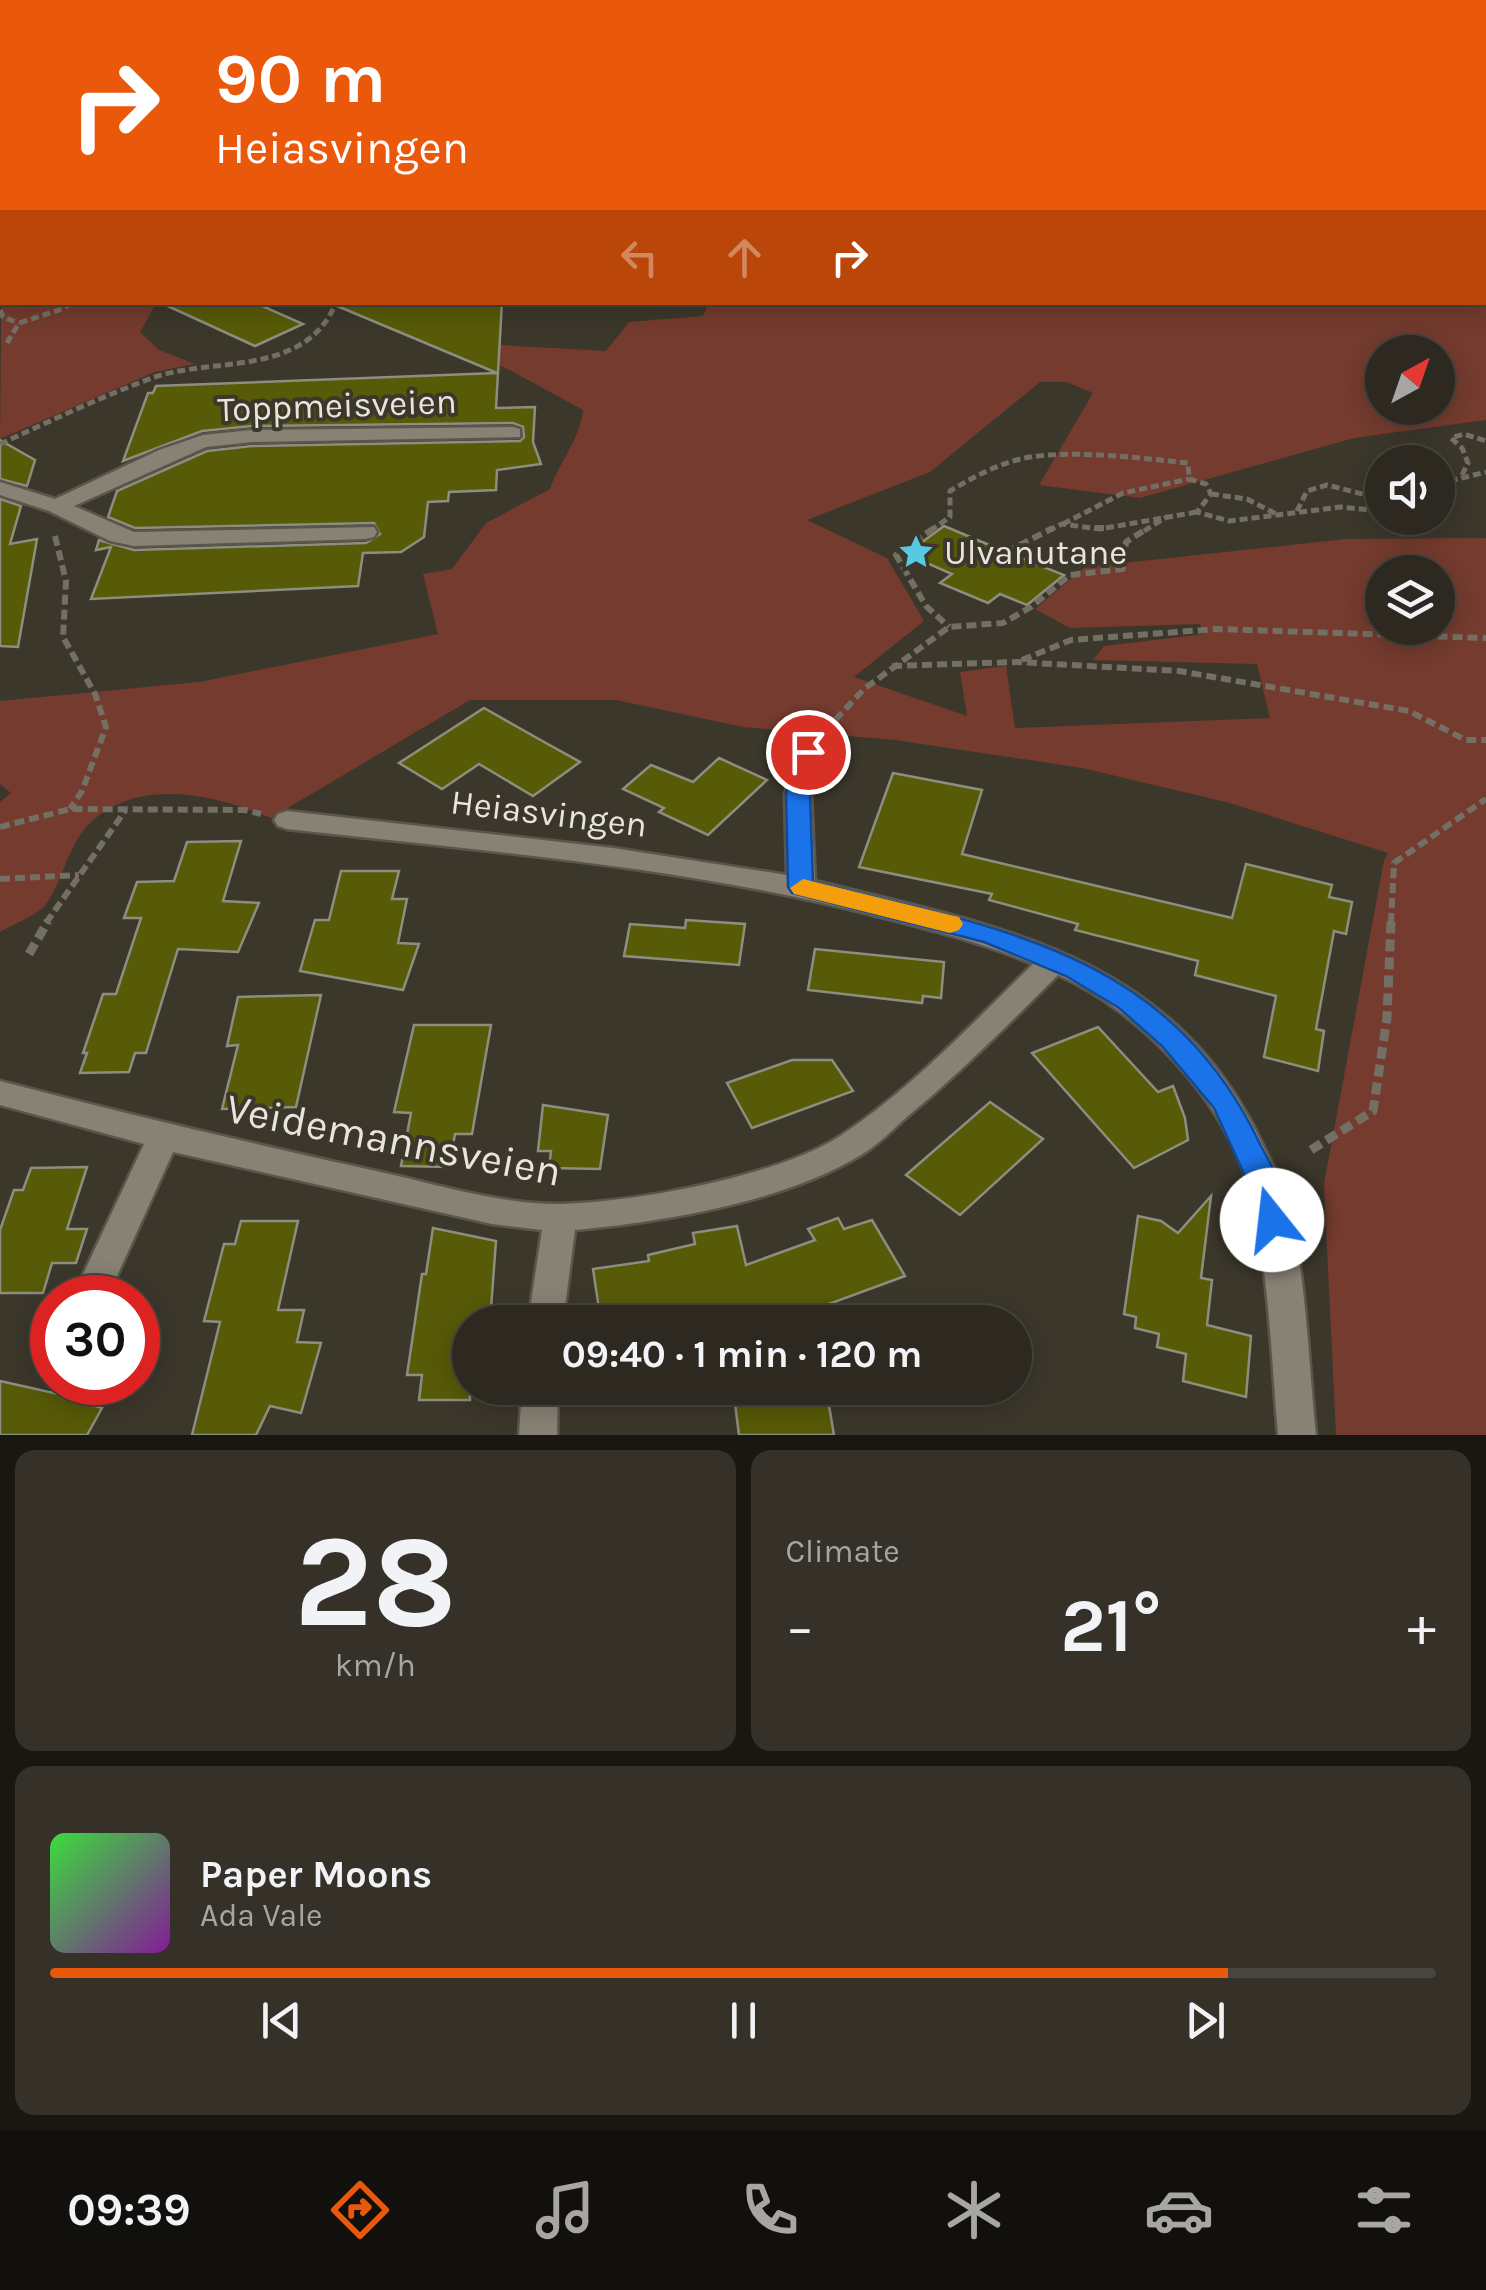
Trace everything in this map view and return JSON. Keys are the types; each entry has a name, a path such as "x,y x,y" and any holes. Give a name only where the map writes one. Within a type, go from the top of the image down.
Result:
{"street":[{"name":"Toppmeisveien","path":"57,506 166,454 204,442 252,436 512,433"},
{"path":"0,488 57,506 118,536 134,539 366,532"},
{"path":"801,887 798,794 808,752"},
{"name":"Heiasvingen","path":"287,820 613,857 801,887 991,935 1054,960 1129,1001 1172,1038 1226,1102 1266,1187 1279,1252 1297,1435"},
{"name":"Veidemannsveien","path":"0,1093 166,1137 472,1206 560,1218 634,1211 714,1196 780,1176 850,1146 957,1058 1054,960"},
{"path":"99,1275 145,1171 166,1137"},
{"path":"548,1305 560,1218"},
{"path":"538,1435 539,1405"}],"path":[{"path":"48,312 49,305"},
{"path":"7,343 19,323 64,305"},
{"path":"0,444 158,375 236,366 270,355 321,330 332,318 335,305"},
{"path":"1,306 2,317 19,323"},
{"path":"1462,474 1468,463 1462,448 1451,438 1464,434 1486,441"},
{"path":"948,628 926,606 896,554 950,517 950,492 982,472 1030,457 1128,457 1188,464 1189,478"},
{"path":"1455,477 1486,472"},
{"path":"1006,552 1116,493 1162,480 1189,478 1206,484 1212,494"},
{"path":"1297,512 1307,491 1327,486 1365,495"},
{"path":"1197,512 1212,494"},
{"path":"1212,494 1246,499 1276,514"},
{"path":"57,506 52,519 66,582 63,637 95,694 106,727 82,791 70,809"},
{"path":"1062,524 1100,529 1197,512 1228,521 1340,507 1365,509"},
{"path":"808,752 864,689 948,628 1003,623 1031,607 1070,575 1123,569 1126,542 1168,516"},
{"path":"1017,662 1071,640 1217,629 1486,638"},
{"path":"892,666 1017,662 1179,671 1409,711 1466,740 1486,740"},
{"path":"1311,1150 1373,1111 1387,1018 1394,863 1486,799"},
{"path":"0,828 70,809 245,810 287,820"},
{"path":"30,954 125,810"},
{"path":"0,879 80,874"}],"shaded area":[{"path":"1,305 155,305 140,332 159,350 195,364 155,372 0,439"},
{"path":"708,305 1486,305 1486,420 1455,424 1455,335 1365,335 1365,425 1449,425 1354,438 1140,498 1039,485 1093,393 1067,382 1040,382 930,472 807,520 887,558 924,621 854,677 967,716 960,672 1006,666 1015,728 1270,718 1257,664 1093,660 1104,646 1204,634 1200,624 1070,628 1035,609 1085,567 1346,539 1486,538 1486,1435 1336,1435 1324,1184 1388,853 1230,803 1082,768 895,740 743,727 616,700 470,700 271,818 226,802 178,794 131,799 110,808 83,831 46,904 0,932 0,802 11,793 0,784 0,701 199,682 438,634 423,574 452,569 486,523 550,489 581,420 583,410 500,365 499,345 606,351 629,322 703,316"}],"building":[{"path":"166,305 260,305 303,324 255,346"},
{"path":"335,305 502,305 496,408 535,407 533,442 541,464 497,470 496,490 449,492 448,501 428,502 424,537 401,552 363,553 358,586 91,599 111,547 96,550 99,540 134,550 366,543 380,534 374,523 135,528 108,517 117,491 207,451 252,446 520,441 524,437 523,427 513,423 252,426 202,431 123,461 148,393 153,393 156,386 497,373"},
{"path":"0,440 35,460 27,486 0,479"},
{"path":"0,499 21,506 10,544 37,539 18,647 0,646"},
{"path":"944,526 1064,575 1027,605 1000,594 988,603 940,583 952,574 906,554"},
{"path":"484,708 580,762 533,796 479,764 442,789 399,763"},
{"path":"719,758 767,780 708,835 659,812 664,808 623,789 651,765 693,782"},
{"path":"893,773 982,790 962,854 1232,918 1246,864 1332,885 1329,897 1352,902 1346,934 1334,931 1316,1029 1324,1031 1318,1071 1264,1057 1276,996 1195,975 1198,961 1075,930 1078,924 989,900 992,894 859,867"},
{"path":"241,841 223,901 259,903 238,952 178,949 146,1053 135,1053 129,1072 80,1073 103,994 116,994 141,918 124,918 137,882 174,881 187,842"},
{"path":"341,871 399,871 392,899 407,899 398,943 419,944 403,990 300,971 315,920 329,920"},
{"path":"686,920 745,924 739,965 624,956 630,924 685,928"},
{"path":"815,949 944,962 941,998 923,996 922,1003 808,990"},
{"path":"321,995 296,1107 222,1109 238,1045 227,1046 238,997"},
{"path":"414,1025 491,1025 472,1134 455,1134 449,1167 401,1166 411,1113 394,1112"},
{"path":"1098,1027 1158,1092 1173,1086 1185,1118 1188,1140 1134,1168 1032,1053"},
{"path":"792,1060 832,1060 853,1091 752,1128 727,1083"},
{"path":"990,1102 1043,1139 960,1215 906,1175"},
{"path":"543,1105 608,1115 600,1169 549,1168 551,1151 538,1151"},
{"path":"87,1167 67,1229 87,1229 76,1263 52,1263 48,1275 30,1275 30,1293 0,1293 0,1230 14,1190 23,1190 31,1168"},
{"path":"1211,1196 1201,1278 1212,1280 1207,1325 1251,1336 1246,1397 1183,1381 1186,1354 1157,1347 1159,1334 1135,1328 1136,1317 1124,1314 1138,1216 1161,1221 1178,1233"},
{"path":"838,1218 844,1229 872,1220 905,1276 826,1305 598,1305 593,1269 649,1261 648,1255 695,1244 693,1233 737,1226 746,1265 815,1240 808,1229"},
{"path":"241,1221 298,1221 278,1310 304,1310 297,1342 321,1343 301,1413 270,1406 256,1435 192,1435 220,1322 204,1321 224,1244 235,1244"},
{"path":"433,1228 496,1241 491,1305 452,1305 452,1400 419,1400 422,1375 407,1375 422,1274 426,1274"},
{"path":"0,1381 30,1388 30,1405 102,1408 87,1435 0,1435"},
{"path":"735,1405 829,1405 834,1435 739,1435"}],"slow traffic":[{"path":"803,888 950,924"}],"place":[{"name":"Ulvanutane","path":"916,552"}],"route":[{"path":"808,752 798,794 801,887 991,935 1095,979 1129,1001 1172,1038 1226,1102 1266,1187 1272,1220"}]}
